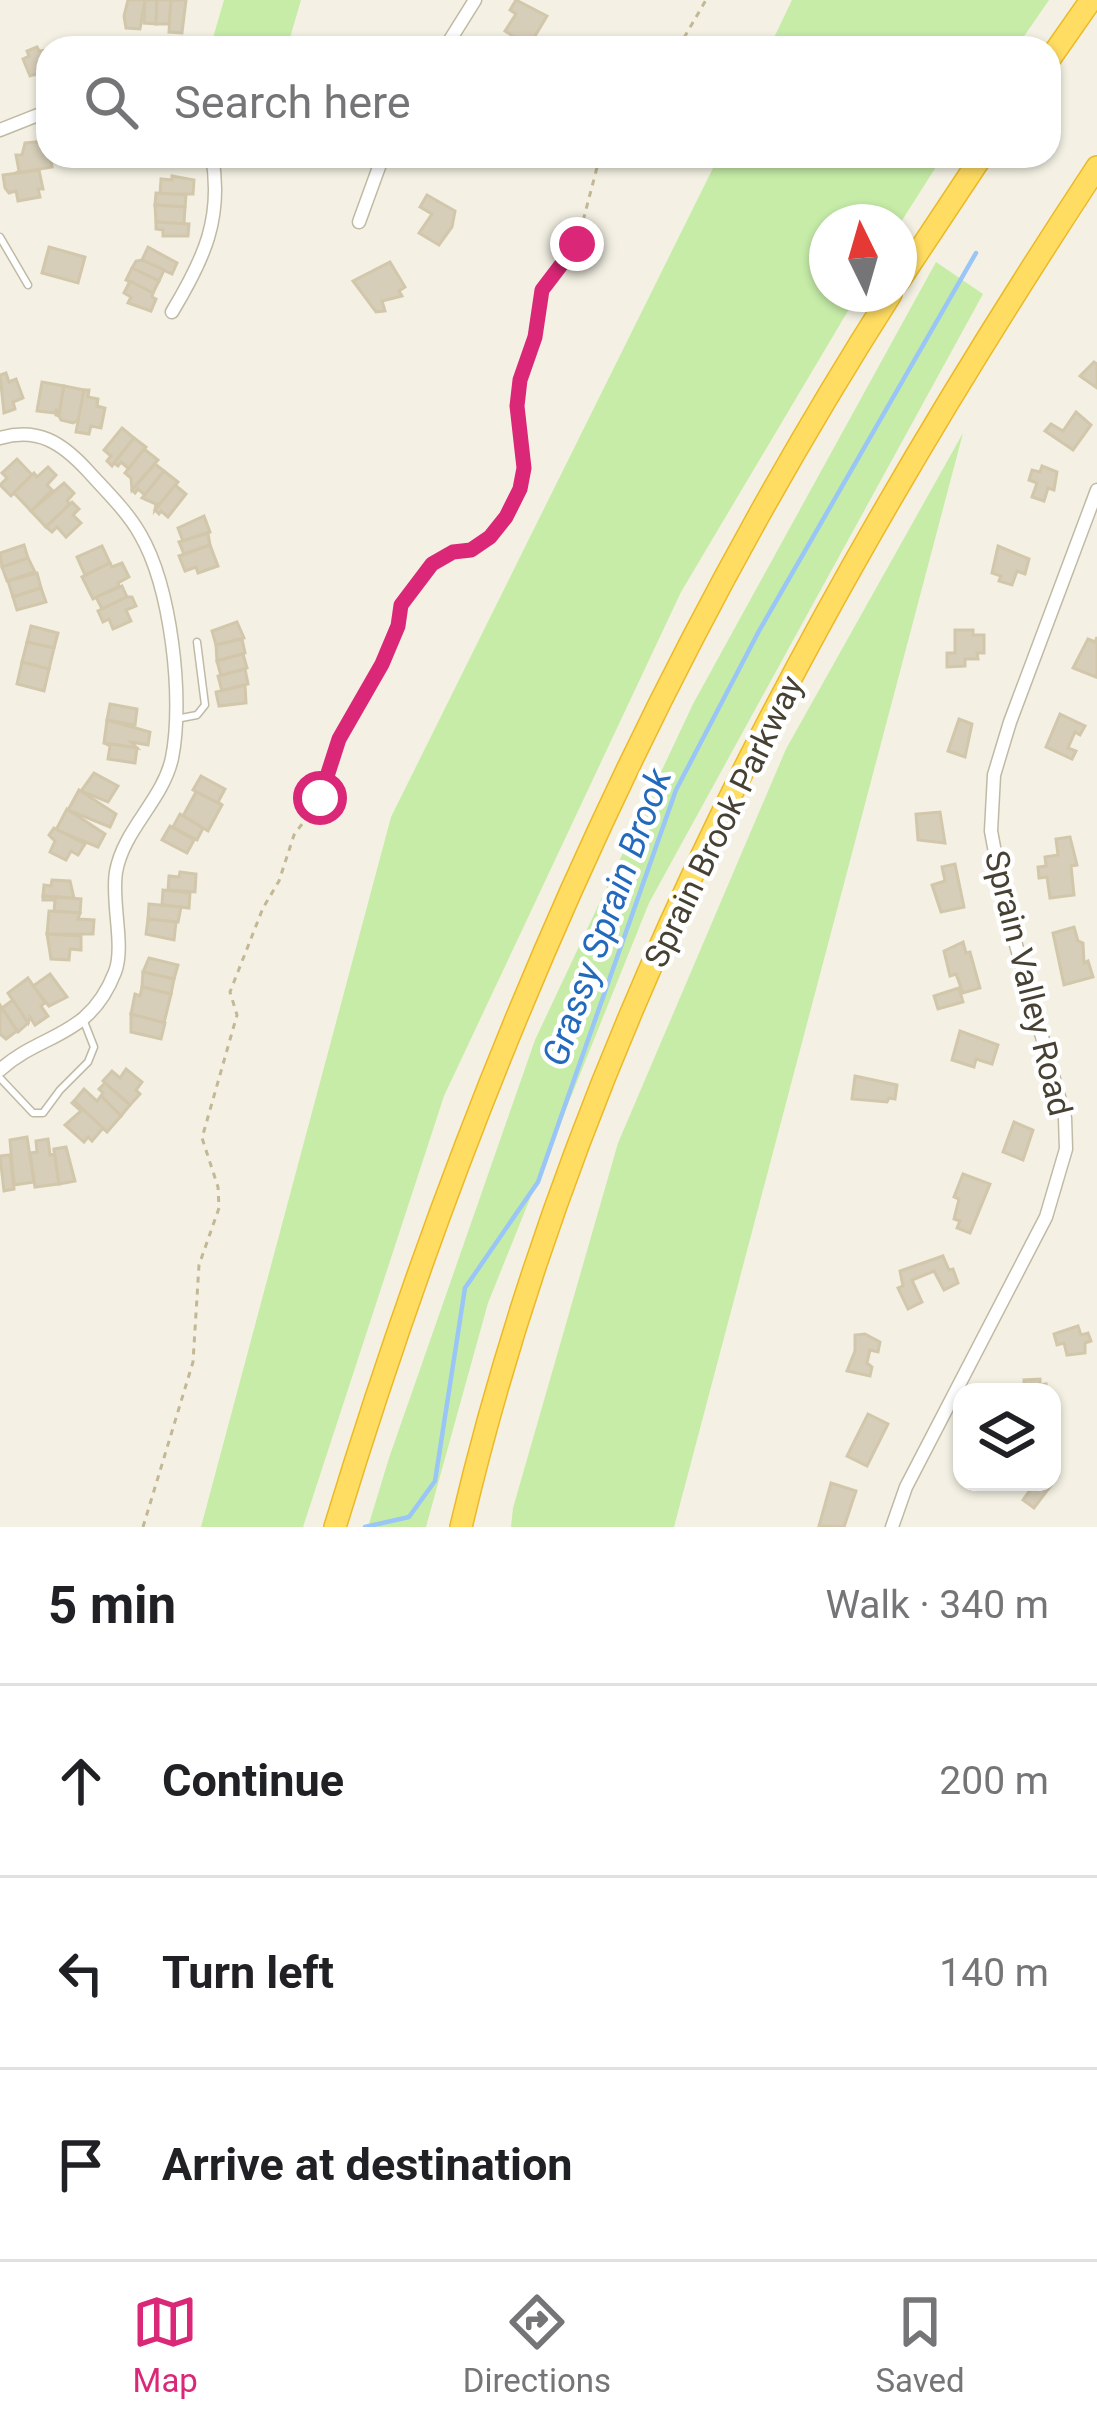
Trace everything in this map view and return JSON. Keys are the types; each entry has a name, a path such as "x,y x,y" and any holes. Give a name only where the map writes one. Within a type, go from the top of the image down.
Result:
{"highway":[{"path":"1061,43 1091,0"},
{"name":"Sprain Brook Parkway","path":"460,1527 507,1359 558,1206 626,1030 701,858 784,690 874,525 969,364 1097,166"},
{"path":"917,254 974,168"},
{"path":"334,1527 443,1198 576,874 711,602 880,312"}],"street":[{"path":"452,36 475,0"},
{"path":"0,130 36,116"},
{"path":"172,312 192,279 212,228 214,168"},
{"path":"359,222 379,168"},
{"path":"0,438 35,435 60,444 140,534 165,611 174,664 175,719 168,771 116,868 115,972 94,1009 0,1074"},
{"name":"Sprain Valley Road","path":"892,1527 906,1487 1046,1217 1066,1150 1065,1118 1005,906 991,831 994,775 1010,722 1097,490"}],"lane":[{"path":"0,236 28,285"},
{"path":"175,719 197,715 206,705 197,642"},
{"path":"0,1074 26,1108 44,1113 88,1062 94,1047 83,1018"}],"path":[{"path":"685,36 706,0"},
{"path":"143,1527 193,1362 199,1265 219,1208 218,1187 202,1138 237,1016 230,992 294,835 320,798 339,739 382,664 401,605 432,564 453,552 471,550 490,537 520,489 524,468 517,406 520,380 535,337 542,290 577,244 597,168"}],"green space":[{"path":"224,0 301,0 290,36 214,36"},
{"path":"792,0 1049,0 1024,36 775,36"},
{"path":"713,168 935,168 912,204 809,204 809,312 847,312 681,592 444,1096 303,1527 201,1527 391,817"},
{"path":"936,262 983,294 649,903 488,1303 426,1527 368,1527 535,1040 693,704 909,312 917,312 917,297"},
{"path":"963,433 674,1527 511,1527 618,1143 786,749"}],"building":[{"path":"128,0 145,0 140,29 126,28"},
{"path":"145,0 157,0 156,24 144,23"},
{"path":"157,0 171,0 169,24 156,24"},
{"path":"171,0 186,0 182,33 169,32"},
{"path":"516,0 547,16 535,36 513,36 505,31 516,14 510,10"},
{"path":"36,47 36,74 30,76 23,59 29,56 27,51"},
{"path":"36,142 36,168 46,168 16,173 16,155 22,155 25,143"},
{"path":"39,170 40,197 18,201 16,191 9,193 5,188 3,175"},
{"path":"172,176 194,180 193,194 160,194 161,179 172,180"},
{"path":"156,193 186,195 185,207 155,205"},
{"path":"427,195 455,211 452,227 439,245 419,233 432,214 420,207"},
{"path":"155,205 185,207 184,224 156,222"},
{"path":"156,222 189,224 188,236 163,236"},
{"path":"49,247 85,257 78,283 42,273"},
{"path":"148,247 177,263 172,274 142,260"},
{"path":"142,260 164,270 159,281 132,268"},
{"path":"390,262 405,287 399,291 402,296 382,301 385,311 376,312 353,281"},
{"path":"132,268 159,281 153,293 126,280"},
{"path":"130,281 153,293 156,299 151,311 128,303 131,297 124,293"},
{"path":"1097,364 1097,388 1080,376"},
{"path":"6,373 9,382 16,379 23,398 13,402 15,409 4,413 0,375"},
{"path":"42,382 64,386 59,416 57,409 54,413 37,411"},
{"path":"64,386 84,390 79,420 73,423 59,416"},
{"path":"84,390 89,390 88,397 98,399 97,406 105,408 101,428 91,426 89,434 76,432"},
{"path":"1076,412 1091,425 1073,450 1045,431 1051,424 1063,431"},
{"path":"122,428 134,438 112,466 104,450"},
{"path":"134,438 146,447 129,469 121,462 118,466 114,463"},
{"path":"144,449 158,460 132,490 131,478 125,473"},
{"path":"17,459 32,475 11,496 0,485 7,478 2,473"},
{"path":"155,464 164,471 145,495 138,489 135,493 132,490"},
{"path":"1042,466 1057,472 1054,490 1048,488 1044,501 1032,497 1037,483 1029,480 1032,470 1040,472"},
{"path":"48,467 56,475 47,485 52,490 31,511 14,493 34,473 37,477"},
{"path":"164,471 178,482 155,510 156,504 142,498"},
{"path":"64,483 74,493 67,501 70,504 46,527 31,511"},
{"path":"175,485 186,494 168,517 159,514 155,510"},
{"path":"72,502 79,509 73,515 81,523 66,537 57,527 52,532 46,527"},
{"path":"204,516 210,532 183,541 178,528"},
{"path":"208,533 210,545 184,554 179,542"},
{"path":"24,545 28,558 2,567 0,553"},
{"path":"210,545 218,566 198,573 196,567 185,571 179,556"},
{"path":"102,546 110,563 85,575 77,557"},
{"path":"998,546 1029,559 1025,574 1017,571 1012,585 992,573"},
{"path":"28,558 35,572 7,581 2,567"},
{"path":"110,563 112,567 122,563 129,577 93,599 82,577"},
{"path":"37,573 41,588 13,597 8,581"},
{"path":"122,586 127,597 102,609 96,597"},
{"path":"41,588 46,602 17,610 13,597"},
{"path":"127,597 136,606 126,610 131,621 113,629 98,611"},
{"path":"237,622 244,638 216,645 212,631"},
{"path":"31,626 58,633 54,648 27,642"},
{"path":"955,630 984,635 984,653 977,653 978,659 965,659 965,666 947,667 947,653 955,653"},
{"path":"1097,637 1096,677 1073,668 1088,639 1095,642"},
{"path":"242,639 245,653 217,661 216,645"},
{"path":"27,642 54,648 49,669 22,662"},
{"path":"243,654 247,668 221,676 217,661"},
{"path":"22,662 49,669 44,691 17,684"},
{"path":"245,669 248,684 222,691 218,676"},
{"path":"245,685 246,703 219,706 216,692"},
{"path":"110,704 137,709 135,725 107,720"},
{"path":"1060,714 1085,726 1080,735 1075,732 1068,748 1076,751 1072,759 1046,747"},
{"path":"959,719 972,724 965,757 948,751"},
{"path":"107,720 150,732 148,745 104,743"},
{"path":"104,743 137,748 135,763 108,759 110,746"},
{"path":"94,773 118,786 108,802 81,791"},
{"path":"201,776 225,789 218,802 222,805 193,790"},
{"path":"79,790 116,814 110,827 68,810"},
{"path":"196,792 222,805 208,831 183,816"},
{"path":"67,809 105,834 98,847 56,830"},
{"path":"940,812 945,843 918,840 916,814"},
{"path":"180,814 203,828 197,840 173,827"},
{"path":"170,826 194,840 187,853 162,840"},
{"path":"54,828 85,844 78,855 71,851 66,860 50,852 55,841 49,835"},
{"path":"1070,837 1077,865 1071,866 1074,895 1050,898 1047,877 1039,878 1038,867 1046,866 1045,857 1058,855 1056,839"},
{"path":"955,864 964,907 941,912 932,885 945,881 942,867"},
{"path":"180,872 196,874 195,892 168,890 169,876 179,877"},
{"path":"52,880 70,881 74,898 43,896 44,885 51,886"},
{"path":"163,890 190,893 189,908 162,905"},
{"path":"43,896 81,899 80,913 54,911 55,900 43,900"},
{"path":"149,904 181,907 178,922 148,919"},
{"path":"49,911 80,913 78,919 94,920 93,934 47,934"},
{"path":"148,919 176,922 174,940 146,934"},
{"path":"1074,927 1093,977 1064,985 1053,933"},
{"path":"47,934 81,936 81,950 70,949 69,960 51,959"},
{"path":"963,942 980,988 963,993 956,974 950,976 944,951"},
{"path":"149,958 178,965 174,979 143,972"},
{"path":"143,972 174,979 171,994 142,987"},
{"path":"50,974 67,997 49,1006 33,986"},
{"path":"28,978 48,1016 35,1025 30,1017 28,1023 8,993"},
{"path":"142,987 171,994 164,1023 131,1014 135,994 140,996"},
{"path":"959,988 963,1002 938,1009 934,996"},
{"path":"13,1000 28,1023 18,1032 2,1008"},
{"path":"0,1005 17,1031 6,1039 0,1034"},
{"path":"131,1014 165,1023 161,1039 131,1032"},
{"path":"960,1031 998,1045 992,1064 976,1059 974,1067 952,1060"},
{"path":"126,1069 142,1082 136,1090 140,1094 130,1105 103,1081 112,1071 120,1078"},
{"path":"855,1076 897,1085 895,1099 852,1099"},
{"path":"105,1083 130,1105 121,1116 101,1096 99,1089"},
{"path":"84,1089 97,1101 101,1096 121,1116 107,1132 74,1101"},
{"path":"74,1101 103,1128 92,1141 88,1137 84,1142 65,1125 81,1111"},
{"path":"1014,1122 1033,1130 1023,1160 1003,1152"},
{"path":"27,1137 34,1182 14,1185 10,1140"},
{"path":"48,1139 59,1184 35,1187 30,1153 37,1152 36,1141"},
{"path":"66,1147 75,1181 59,1184 54,1149"},
{"path":"10,1155 14,1189 4,1191 0,1156"},
{"path":"963,1174 990,1184 970,1233 957,1228 960,1221 954,1219 959,1199 954,1197"},
{"path":"943,1256 958,1283 944,1290 934,1271 912,1280 922,1302 908,1309 898,1288 903,1286 900,1271"},
{"path":"1078,1326 1081,1335 1088,1333 1091,1341 1085,1343 1085,1353 1067,1355 1064,1343 1057,1345 1054,1334"},
{"path":"865,1334 880,1342 878,1352 870,1350 870,1376 847,1371 855,1335"},
{"path":"868,1414 888,1424 867,1466 847,1456"},
{"path":"831,1483 856,1491 844,1527 819,1526"},
{"path":"1030,1491 1047,1491 1034,1508 1023,1500"}],"waterway":[{"name":"Grassy Sprain Brook","path":"365,1527 409,1517 435,1481 465,1288 538,1182 676,790 759,631 976,253"}],"route":[{"path":"320,798 339,739 398,626 401,605 432,564 453,552 471,550 490,537 520,489 524,468 517,406 520,380 535,337 542,290 577,244"}]}
